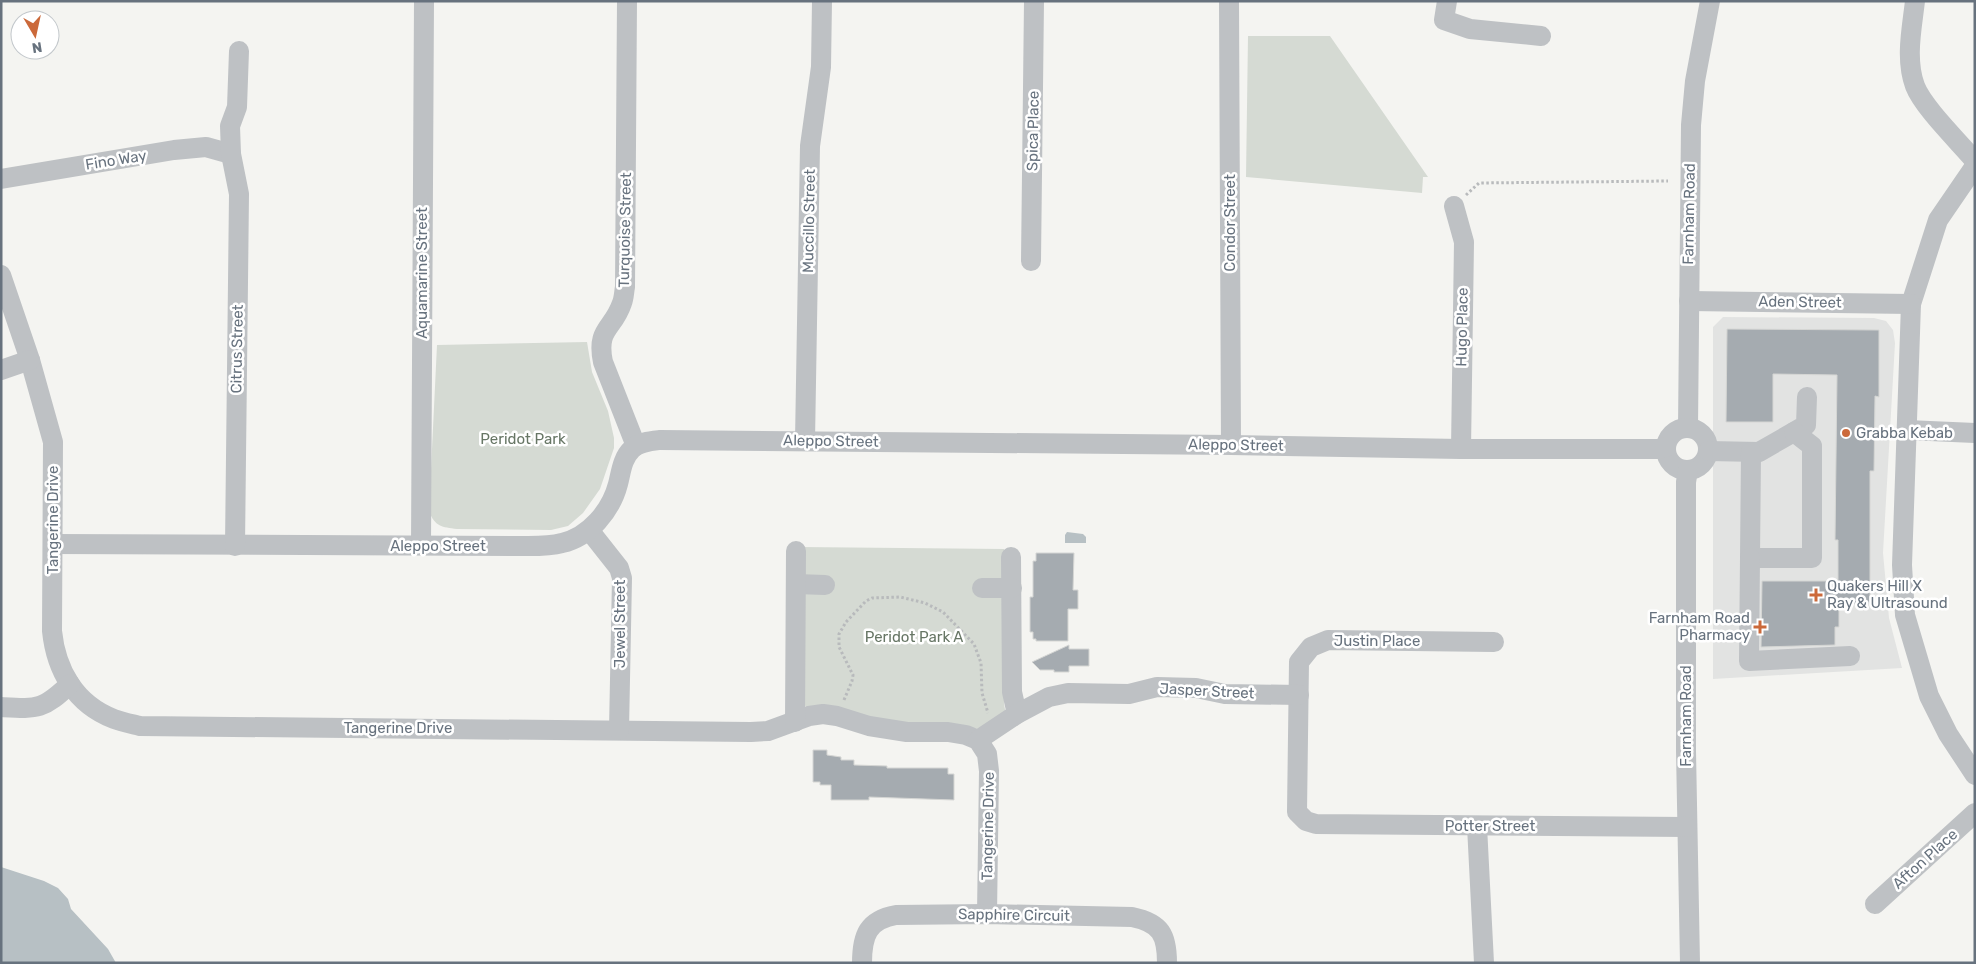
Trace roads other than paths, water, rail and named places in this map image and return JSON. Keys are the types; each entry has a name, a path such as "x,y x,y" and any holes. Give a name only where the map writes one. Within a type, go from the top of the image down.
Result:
{"street":[{"name":"Aquamarine Street","path":"421,545 424,1"},
{"name":"Turquoise Street","path":"627,1 625,287 622,304 602,335 600,348 603,362 636,446"},
{"name":"Muccillo Street","path":"806,441 810,146 821,68 822,1"},
{"name":"Spica Place","path":"1031,261 1034,1"},
{"name":"Condor Street","path":"1229,1 1231,445"},
{"name":"Farnham Road","path":"1688,428 1691,124 1695,81 1710,1"},
{"path":"1915,1 1910,50 1915,86 1924,102 1975,161"},
{"path":"1446,11 1470,29 1541,36"},
{"name":"Citrus Street","path":"235,546 238,194 231,154 230,126 237,107 239,50"},
{"name":"Fino Way","path":"1,178 206,146 231,154"},
{"path":"1975,166 1938,220 1911,304 1902,565 1905,615 1929,696 1948,734 1975,775"},
{"name":"Hugo Place","path":"1454,206 1464,242 1460,449"},
{"name":"Tangerine Drive","path":"1,276 30,360 53,442 52,631 54,648 58,663 70,684 89,705 113,719 140,726 751,732 768,730 809,716 823,714 837,716 869,726 907,732 948,732 966,735 986,735 989,770 986,914"},
{"name":"Aden Street","path":"1689,301 1911,304"},
{"path":"1,370 30,360"},
{"path":"1708,451 1759,452 1806,425 1807,397"},
{"path":"1688,428 1700,433 1707,444 1708,451 1704,461 1688,470 1672,464 1668,459 1666,447 1670,435 1676,431 1688,428"},
{"path":"1908,430 1975,433"},
{"path":"1750,558 1812,558 1812,446 1794,432"},
{"name":"Aleppo Street","path":"53,544 235,546 544,546 562,544 576,539 599,520 613,500 626,457 636,446 660,440 1460,449 1658,450 1666,447"},
{"path":"1751,452 1749,661 1850,656"},
{"name":"Farnham Road","path":"1688,470 1686,482 1687,827 1690,963"},
{"name":"Jewel Street","path":"589,530 619,568 622,578 619,730"},
{"path":"795,722 796,551"},
{"path":"1011,557 1012,692 1017,714"},
{"path":"796,584 825,585"},
{"path":"982,588 1012,588"},
{"name":"Justin Place","path":"1297,812 1299,662 1311,647 1328,640 1494,642"},
{"path":"1,707 37,707 51,702 70,684"},
{"name":"Jasper Street","path":"986,735 1017,714 1049,697 1068,693 1130,694 1157,687 1196,688 1225,694 1299,695"},
{"name":"Potter Street","path":"1297,812 1306,821 1316,824 1687,827"},
{"name":"Afton Place","path":"1875,904 1975,813"},
{"path":"1477,826 1484,963"},
{"name":"Sapphire Circuit","path":"862,963 864,938 871,925 883,917 896,915 986,914 1132,917 1147,920 1159,928 1165,941 1166,963"}],"place":[{"name":"Grabba Kebab","path":"1846,433"},
{"name":"Quakers Hill X Ray & Ultrasound","path":"1816,595"},
{"name":"Farnham Road Pharmacy","path":"1760,627"}],"park label":[{"name":"Peridot Park","path":"523,439"},
{"name":"Peridot Park A","path":"914,637"}]}
